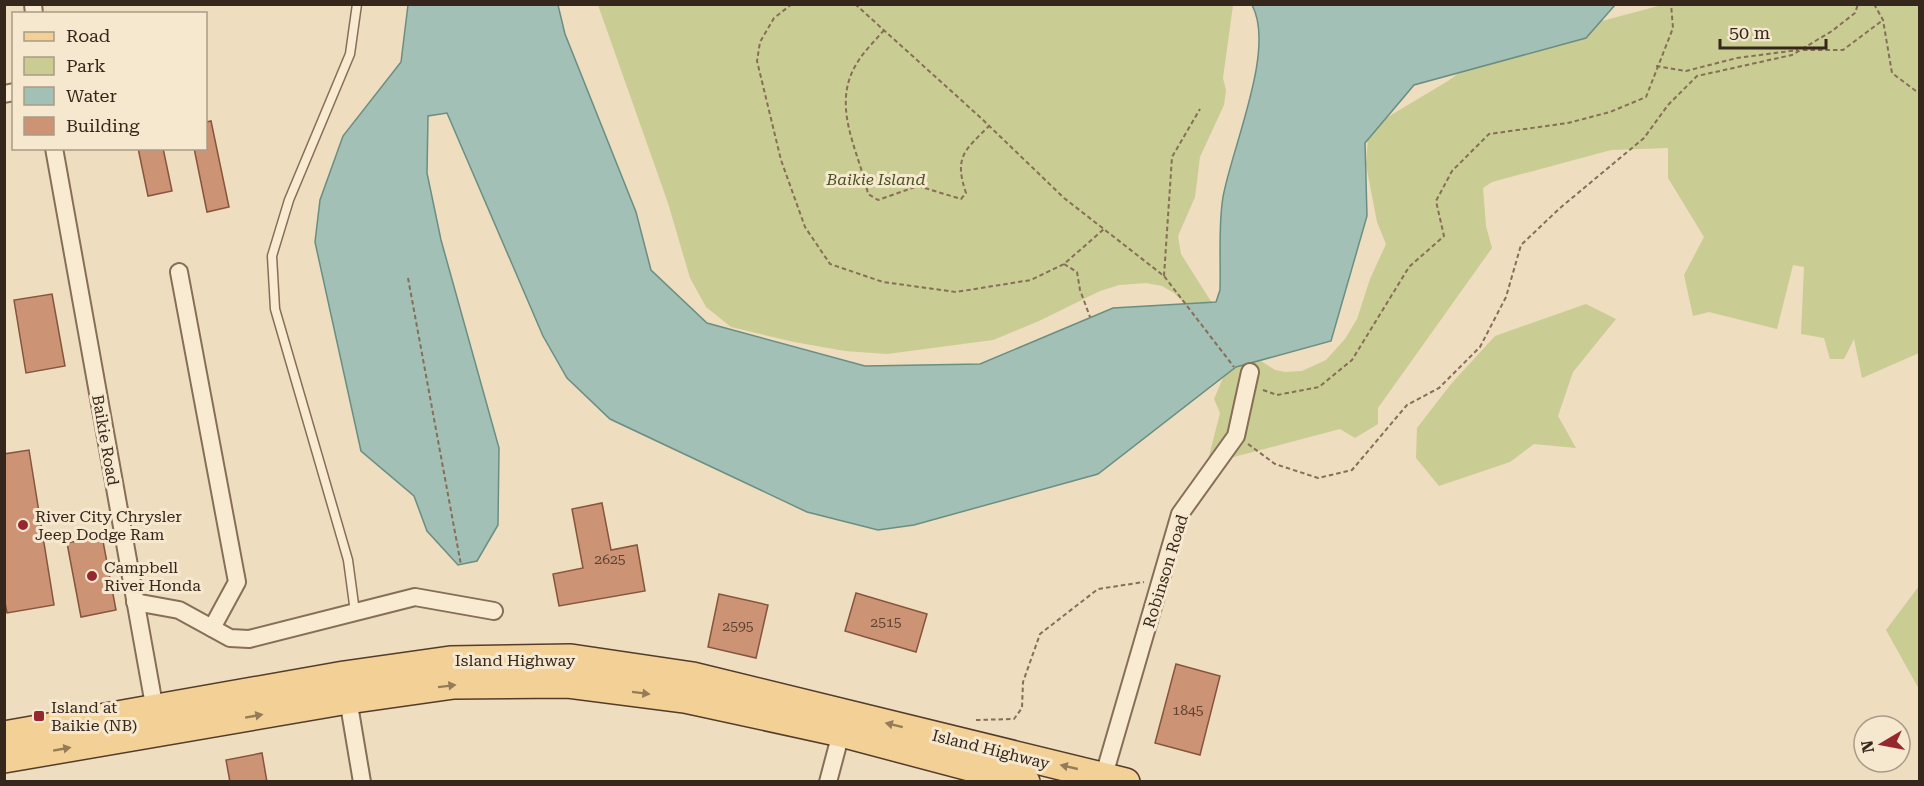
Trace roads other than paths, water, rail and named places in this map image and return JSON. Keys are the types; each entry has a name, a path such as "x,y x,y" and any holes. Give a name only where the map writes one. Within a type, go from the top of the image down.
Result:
{"main road":[{"name":"Island Highway","path":"4,735 157,719 346,687 450,660 571,658 693,676 1111,780"},
{"name":"Island Highway","path":"346,687 568,684 685,699 841,733 1026,782"},
{"name":"Island Highway","path":"4,759 157,719"}],"street":[{"name":"Baikie Road","path":"54,150 157,719"},
{"path":"179,272 237,582 212,628"},
{"name":"Robinson Road","path":"1111,780 1161,579 1180,514 1236,436 1249,379"},
{"path":"135,602 179,610 230,638 249,639 415,597 494,611"},
{"path":"346,687 362,782"},
{"path":"828,782 841,733"}],"lane":[{"path":"355,612 348,560 275,309 272,256 289,200 350,54 357,4"}],"water":[{"path":"408,5 558,5 565,34 636,212 651,270 707,323 865,366 980,364 1113,308 1216,302 1220,290 1221,208 1256,72 1259,47 1258,24 1252,5 1615,5 1586,38 1414,85 1365,143 1367,216 1331,341 1236,367 1098,474 914,525 878,530 807,512 610,419 567,378 543,336 447,113 428,116 427,173 441,240 499,448 498,525 477,561 458,565 427,531 414,496 361,451 315,242 320,200 343,136 401,62"}],"place":[{"name":"River City Chrysler Jeep Dodge Ram","path":"23,525"},
{"name":"Campbell River Honda","path":"92,576"},
{"name":"Island at Baikie (NB)","path":"39,716"}],"park label":[{"name":"Baikie Island","path":"876,179"}]}
